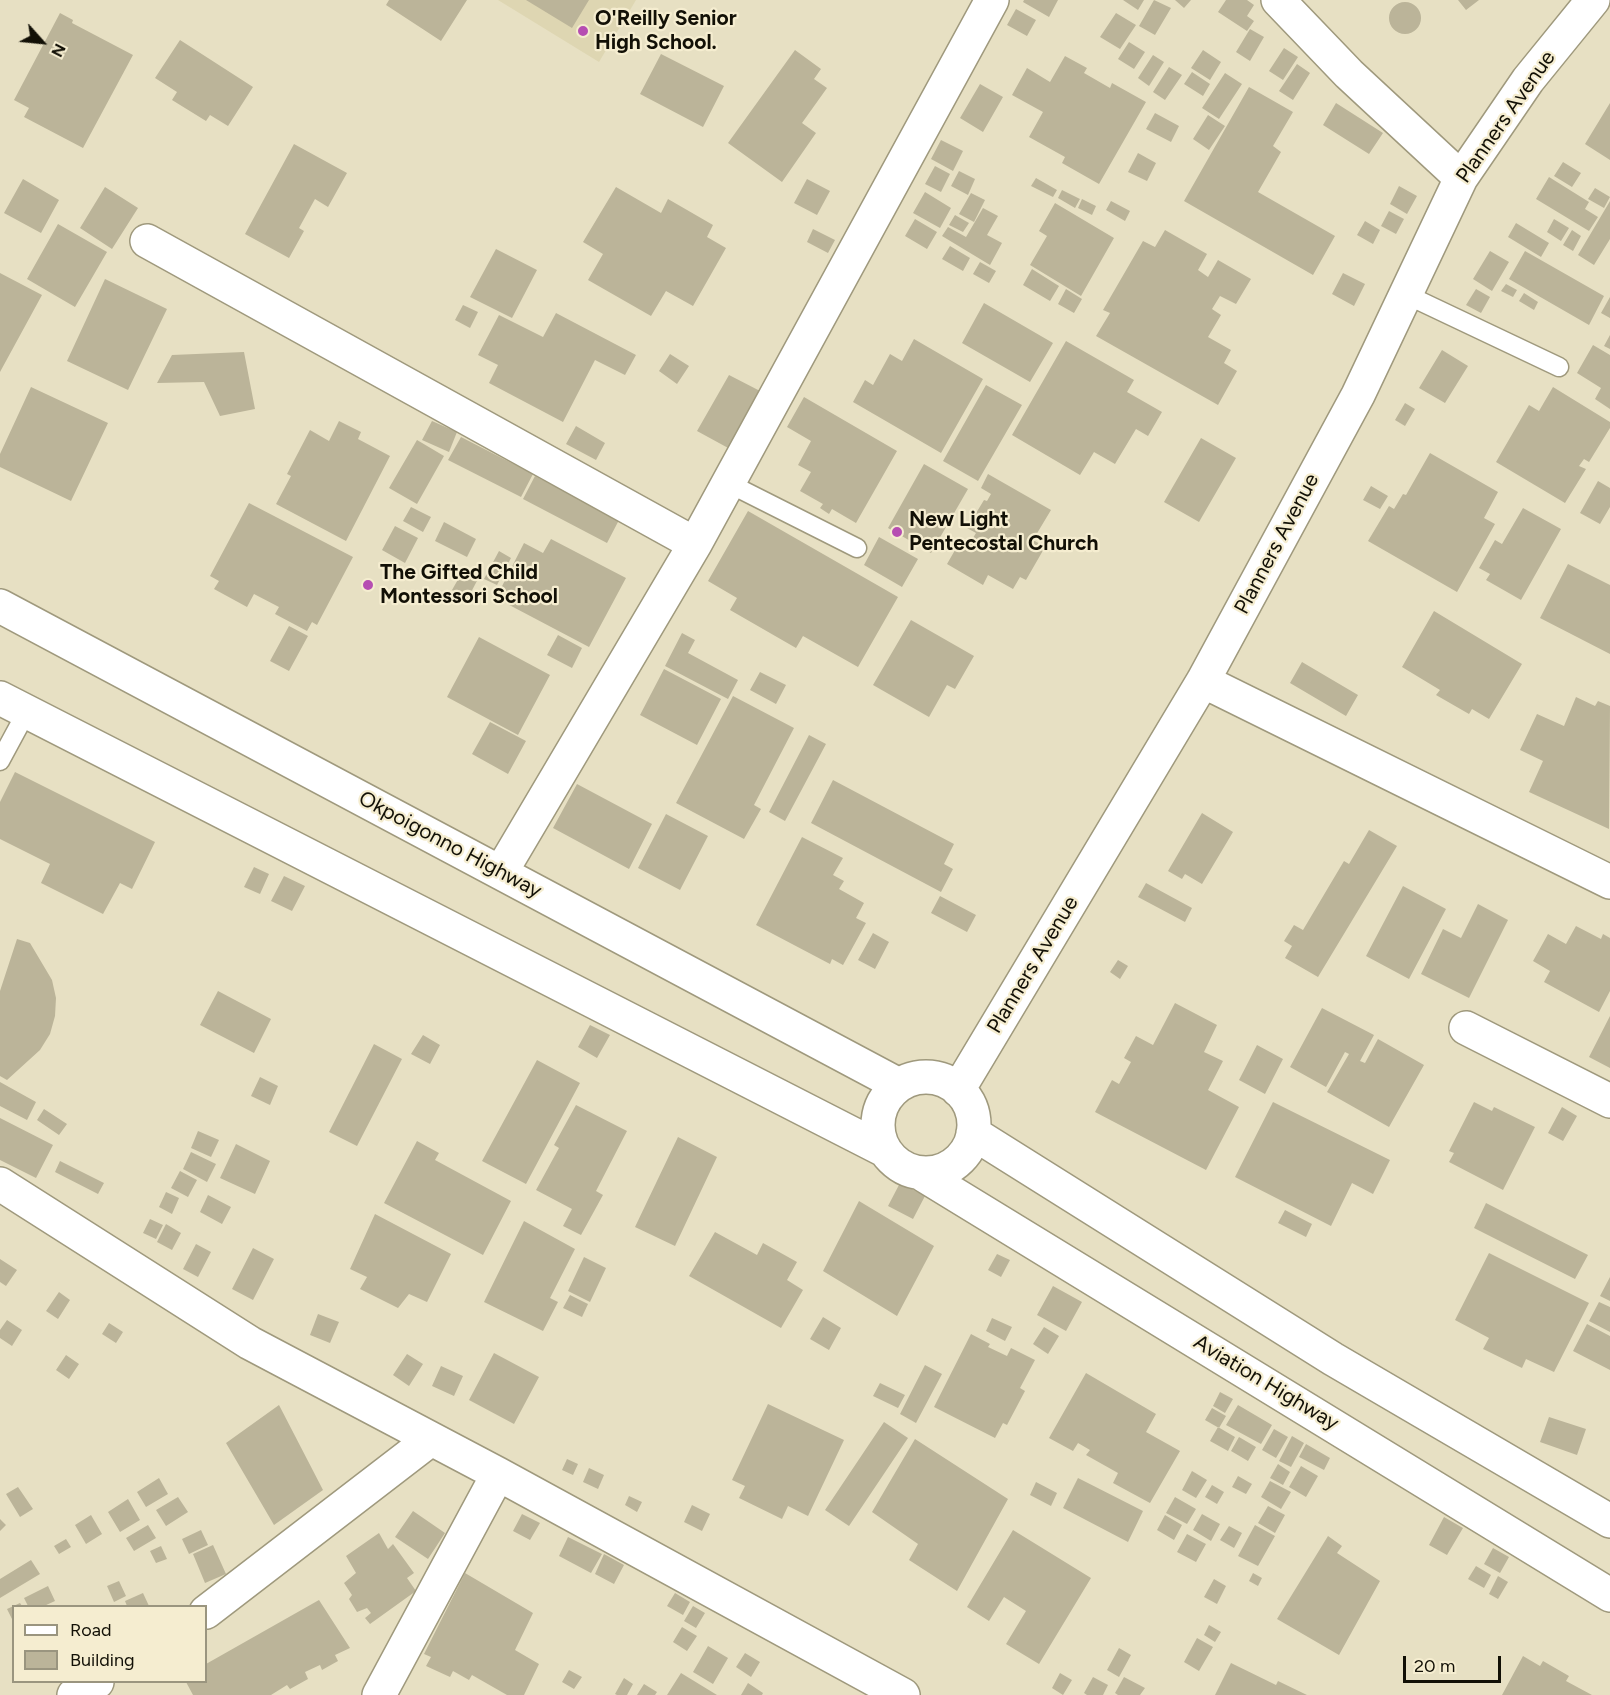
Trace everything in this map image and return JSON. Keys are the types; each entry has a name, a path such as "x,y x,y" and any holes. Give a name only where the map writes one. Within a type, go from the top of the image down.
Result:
{"street":[{"path":"501,872 695,544 992,0"},
{"path":"1278,0 1349,74 1461,178"},
{"name":"Planners Avenue","path":"958,1090 1203,681 1358,395 1461,178 1528,80 1593,0"},
{"path":"147,241 695,544"},
{"name":"Okpoigonno Highway","path":"0,606 899,1085"},
{"path":"1203,681 1610,882"},
{"path":"13,705 885,1150"},
{"path":"1466,1028 1610,1101"},
{"path":"930,1077 945,1081 958,1090 968,1102 973,1118 973,1133 964,1153 949,1168 935,1172 920,1173 906,1170 894,1162 879,1137 878,1122 881,1108 888,1095 899,1085 914,1079 930,1077"},
{"path":"973,1133 1333,1359 1610,1521"},
{"name":"Aviation Highway","path":"920,1173 1610,1595"},
{"path":"0,1184 250,1343 498,1474 903,1695"},
{"path":"207,1611 431,1439"},
{"path":"379,1695 498,1474"},
{"path":"74,1695 95,1683"}],"lane":[{"path":"1405,294 1558,367"},
{"path":"728,483 857,548"},
{"path":"0,761 13,705"}],"shaded area":[{"name":"O'Reilly Senior High School.","path":"498,0 636,0 599,62"}],"building":[{"path":"389,0 467,0 441,41 386,5"},
{"path":"526,0 589,0 572,28"},
{"path":"1024,0 1058,0 1049,17 1023,2"},
{"path":"1123,0 1144,0 1138,10"},
{"path":"1154,0 1171,8 1155,35 1139,26"},
{"path":"1175,0 1191,0 1184,8"},
{"path":"1226,0 1247,0 1254,5 1247,16 1254,21 1247,31 1218,12"},
{"path":"1458,0 1479,0 1466,10"},
{"path":"1405,2 1416,7 1421,18 1416,29 1405,34 1394,29 1389,18 1394,7"},
{"path":"1016,9 1036,20 1027,36 1007,25"},
{"path":"60,13 73,20 72,23 133,55 83,148 24,117 29,108 14,100"},
{"path":"1116,13 1136,25 1120,49 1100,37"},
{"path":"1250,29 1264,37 1250,61 1236,52"},
{"path":"180,40 253,87 228,126 210,115 206,121 172,100 177,92 155,78"},
{"path":"1129,42 1145,52 1134,69 1118,59"},
{"path":"1284,48 1298,57 1283,80 1269,71"},
{"path":"795,50 821,69 814,79 827,88 802,123 816,133 782,182 728,143"},
{"path":"1203,50 1221,62 1210,80 1191,68"},
{"path":"661,54 724,86 703,127 640,94"},
{"path":"1153,55 1164,62 1149,86 1138,78"},
{"path":"1065,56 1087,68 1084,73 1110,88 1112,83 1146,102 1099,184 1062,163 1065,157 1029,137 1043,112 1012,95 1027,68 1050,82"},
{"path":"1297,64 1310,73 1293,100 1279,91"},
{"path":"1169,67 1182,75 1165,100 1153,92"},
{"path":"1192,72 1210,84 1203,96 1184,84"},
{"path":"1225,73 1242,84 1219,119 1202,108"},
{"path":"980,84 1003,97 983,132 960,118"},
{"path":"1249,87 1293,112 1273,146 1281,152 1258,192 1335,236 1313,275 1184,201"},
{"path":"1336,103 1383,133 1369,154 1323,125"},
{"path":"1610,103 1610,160 1585,144"},
{"path":"1155,113 1179,126 1171,142 1146,129"},
{"path":"1208,115 1225,126 1209,150 1193,139"},
{"path":"941,140 963,151 953,171 931,159"},
{"path":"294,144 347,173 328,207 315,199 299,228 304,231 289,258 245,234"},
{"path":"1138,153 1156,163 1147,181 1128,172"},
{"path":"1563,162 1581,173 1572,187 1554,176"},
{"path":"935,166 950,174 941,192 925,184"},
{"path":"959,171 975,179 968,195 951,186"},
{"path":"1549,177 1589,202 1585,209 1598,217 1589,231 1536,199"},
{"path":"1036,178 1057,190 1053,197 1031,186"},
{"path":"23,179 59,200 41,233 4,213"},
{"path":"807,179 830,191 817,215 794,203"},
{"path":"1399,186 1417,196 1407,214 1390,204"},
{"path":"105,187 138,208 112,249 80,228"},
{"path":"616,187 661,213 668,199 713,225 707,237 726,248 693,306 666,291 651,316 588,280 603,254 583,242"},
{"path":"1595,188 1610,197 1604,208 1588,199"},
{"path":"1062,190 1080,199 1075,208 1058,198"},
{"path":"925,192 951,208 940,228 913,213"},
{"path":"971,193 985,200 974,222 959,214"},
{"path":"1082,199 1096,206 1092,215 1078,208"},
{"path":"1111,201 1130,211 1125,221 1106,210"},
{"path":"1610,201 1610,239 1594,265 1578,255"},
{"path":"1055,203 1114,238 1081,296 1030,265 1047,236 1039,231"},
{"path":"983,208 998,216 987,235 1002,243 990,265 942,236 948,227 966,237"},
{"path":"1389,211 1404,219 1396,234 1381,226"},
{"path":"955,215 969,223 963,232 949,225"},
{"path":"915,219 937,232 927,249 905,236"},
{"path":"1554,219 1569,228 1561,241 1547,232"},
{"path":"1365,221 1380,230 1373,244 1357,235"},
{"path":"1516,223 1549,243 1541,257 1508,237"},
{"path":"58,224 107,252 75,307 27,279"},
{"path":"813,229 835,240 828,253 807,242"},
{"path":"1165,230 1207,254 1198,270 1208,277 1218,260 1251,279 1236,304 1220,296 1212,309 1221,315 1208,337 1231,350 1224,363 1237,371 1218,405 1096,336 1110,313 1103,310 1143,241 1155,247"},
{"path":"1572,230 1581,236 1573,251 1563,245"},
{"path":"950,246 970,258 963,271 942,259"},
{"path":"496,249 537,270 512,318 470,297"},
{"path":"1490,251 1509,262 1492,291 1473,279"},
{"path":"1525,251 1604,296 1589,325 1509,279"},
{"path":"980,262 996,271 989,283 973,274"},
{"path":"1032,269 1059,286 1050,301 1023,285"},
{"path":"0,273 42,295 0,372"},
{"path":"1343,273 1365,284 1354,306 1332,294"},
{"path":"105,279 167,309 128,390 67,361"},
{"path":"1506,284 1517,290 1513,297 1501,291"},
{"path":"1066,289 1082,299 1074,313 1058,304"},
{"path":"1476,289 1490,297 1481,313 1466,305"},
{"path":"1524,293 1538,302 1534,310 1519,301"},
{"path":"1610,297 1610,318 1601,313"},
{"path":"984,303 1053,343 1030,382 962,343"},
{"path":"463,305 478,312 470,328 455,320"},
{"path":"556,313 636,355 625,375 595,360 563,422 489,383 498,365 478,355 499,315 543,337"},
{"path":"1610,335 1610,349 1604,346"},
{"path":"914,339 983,379 941,453 853,402 865,380 873,385 890,354 902,361"},
{"path":"1066,341 1134,380 1127,392 1162,412 1148,436 1136,429 1115,464 1094,452 1080,475 1012,435"},
{"path":"1593,345 1610,355 1610,409 1595,399 1601,388 1577,373"},
{"path":"1442,350 1468,366 1445,403 1419,388"},
{"path":"244,352 255,409 220,416 204,382 157,383 172,355"},
{"path":"670,354 689,366 677,384 659,371"},
{"path":"729,375 762,392 730,449 697,431"},
{"path":"986,385 1022,405 978,481 943,461"},
{"path":"31,387 108,423 71,501 0,467 0,454"},
{"path":"1553,387 1610,422 1610,428 1589,462 1584,459 1579,466 1586,469 1565,503 1496,462 1529,405 1539,411"},
{"path":"804,397 897,451 856,523 832,509 829,514 820,508 823,504 800,491 811,472 798,465 811,441 787,427"},
{"path":"1405,403 1415,409 1405,426 1395,420"},
{"path":"339,421 361,432 358,439 390,456 346,541 276,504 291,476 287,474 310,430 329,441"},
{"path":"432,421 457,432 449,452 422,440"},
{"path":"576,426 605,443 596,460 566,444"},
{"path":"461,437 533,474 521,497 448,460"},
{"path":"1201,438 1236,458 1199,522 1164,502"},
{"path":"417,440 444,456 417,504 389,488"},
{"path":"1430,453 1498,492 1484,518 1495,524 1457,592 1368,541 1389,506 1394,509 1403,494 1406,495"},
{"path":"924,464 968,489 931,553 888,528"},
{"path":"988,474 1051,510 1033,540 1045,547 1026,580 1020,577 1013,589 988,575 983,585 947,564 962,538 970,543 976,533 967,528 984,500 987,501 991,494 981,488"},
{"path":"535,476 619,520 607,543 523,499"},
{"path":"1598,481 1610,488 1610,507 1600,524 1580,513"},
{"path":"1371,486 1388,496 1380,509 1363,500"},
{"path":"249,503 353,557 317,625 312,622 307,631 275,614 279,607 254,594 247,607 214,589 219,581 210,576"},
{"path":"411,507 431,517 423,532 403,521"},
{"path":"1523,508 1561,529 1521,600 1486,580 1490,574 1479,568 1495,540 1502,544"},
{"path":"748,511 898,597 858,667 803,636 796,648 730,610 737,598 708,581"},
{"path":"444,522 476,539 467,557 435,541"},
{"path":"395,526 418,538 405,563 382,550"},
{"path":"879,537 918,559 902,587 864,565"},
{"path":"551,539 626,578 589,647 496,598 524,543 543,553"},
{"path":"499,551 511,558 497,585 484,579"},
{"path":"1568,564 1610,585 1610,654 1540,618"},
{"path":"464,569 479,577 468,598 452,590"},
{"path":"1434,611 1522,664 1489,719 1472,709 1469,714 1436,695 1440,690 1402,667"},
{"path":"911,620 974,656 955,689 947,685 929,717 873,685"},
{"path":"289,626 308,636 289,671 270,661"},
{"path":"682,633 695,640 688,653 738,680 728,699 665,666"},
{"path":"558,635 582,648 572,668 547,655"},
{"path":"479,637 550,675 518,735 447,697"},
{"path":"1302,662 1358,695 1346,716 1290,683"},
{"path":"664,669 721,699 697,745 640,715"},
{"path":"760,672 786,685 776,704 750,690"},
{"path":"733,696 794,728 754,805 761,809 744,839 676,803"},
{"path":"1576,697 1595,706 1598,701 1610,706 1609,829 1529,792 1543,761 1520,750 1537,714 1564,726"},
{"path":"490,722 526,741 508,774 472,754"},
{"path":"809,735 826,744 785,821 769,812"},
{"path":"15,772 155,842 132,889 120,883 103,914 41,883 50,864 0,839 0,802"},
{"path":"833,780 954,844 944,864 953,869 941,892 811,823"},
{"path":"577,784 652,824 629,869 553,828"},
{"path":"1202,813 1233,832 1202,884 1185,874 1182,879 1168,871"},
{"path":"666,814 708,836 680,890 638,868"},
{"path":"1369,830 1397,846 1318,977 1285,958 1292,946 1284,941 1294,925 1303,930 1344,861 1349,864"},
{"path":"802,837 843,858 833,875 844,881 839,889 864,903 856,918 866,923 843,965 832,959 830,964 756,925"},
{"path":"254,867 269,874 260,894 244,887"},
{"path":"284,876 305,886 292,911 271,901"},
{"path":"1146,883 1192,908 1185,922 1138,897"},
{"path":"1403,886 1446,909 1409,979 1366,956"},
{"path":"940,896 976,915 967,932 931,913"},
{"path":"1478,904 1508,920 1469,998 1421,974 1443,929 1461,938"},
{"path":"1576,926 1601,939 1603,934 1610,938 1610,991 1599,1012 1544,982 1550,971 1533,961 1548,934 1566,944"},
{"path":"873,933 889,942 875,969 858,960"},
{"path":"17,939 30,943 52,980 56,998 55,1016 50,1034 40,1050 7,1080 0,1076 0,991"},
{"path":"1118,960 1128,966 1120,979 1110,972"},
{"path":"218,991 271,1019 254,1053 200,1025"},
{"path":"1175,1003 1217,1025 1204,1052 1223,1061 1208,1090 1239,1107 1206,1170 1095,1112 1112,1080 1119,1084 1131,1062 1124,1058 1136,1036 1153,1045"},
{"path":"1322,1008 1374,1035 1360,1061 1365,1063 1378,1039 1424,1065 1389,1127 1327,1092 1349,1054 1345,1052 1326,1087 1290,1067"},
{"path":"1610,1016 1610,1068 1589,1057"},
{"path":"590,1025 610,1035 597,1058 578,1047"},
{"path":"423,1035 440,1045 430,1064 411,1054"},
{"path":"374,1044 402,1059 357,1146 329,1132"},
{"path":"1257,1045 1283,1059 1265,1094 1239,1080"},
{"path":"537,1060 580,1083 526,1184 482,1161"},
{"path":"260,1077 278,1086 270,1105 251,1096"},
{"path":"0,1082 36,1102 27,1120 0,1106"},
{"path":"1273,1102 1390,1160 1373,1194 1352,1183 1331,1226 1235,1177"},
{"path":"1474,1102 1492,1111 1494,1107 1535,1127 1503,1190 1449,1162 1454,1153 1449,1151"},
{"path":"576,1105 627,1131 596,1191 603,1195 581,1235 563,1226 572,1209 536,1190 559,1148 554,1145"},
{"path":"1562,1107 1577,1116 1563,1141 1548,1133"},
{"path":"44,1109 67,1124 59,1135 37,1120"},
{"path":"0,1118 53,1145 36,1178 0,1160"},
{"path":"198,1131 219,1140 211,1157 191,1148"},
{"path":"678,1137 717,1157 675,1246 635,1227"},
{"path":"417,1141 439,1153 435,1160 511,1201 483,1255 384,1203"},
{"path":"236,1144 270,1161 255,1194 220,1178"},
{"path":"191,1152 216,1164 207,1182 183,1169"},
{"path":"60,1161 104,1183 98,1194 55,1172"},
{"path":"180,1171 197,1180 188,1197 171,1188"},
{"path":"900,1183 925,1196 913,1219 888,1206"},
{"path":"166,1192 179,1198 172,1214 159,1207"},
{"path":"208,1195 231,1207 222,1224 200,1212"},
{"path":"859,1201 934,1246 897,1316 823,1271"},
{"path":"1486,1203 1588,1255 1575,1279 1474,1228"},
{"path":"1285,1210 1312,1224 1306,1237 1278,1223"},
{"path":"375,1214 451,1254 427,1302 409,1294 398,1308 360,1289 367,1277 350,1269"},
{"path":"150,1219 163,1225 156,1239 143,1233"},
{"path":"524,1221 575,1249 550,1298 558,1302 543,1331 484,1302"},
{"path":"166,1224 181,1233 172,1250 157,1242"},
{"path":"715,1232 757,1255 763,1243 797,1262 787,1280 803,1290 781,1328 689,1276"},
{"path":"196,1244 211,1252 198,1277 183,1269"},
{"path":"253,1248 274,1259 253,1300 232,1289"},
{"path":"1489,1253 1589,1303 1554,1372 1526,1359 1522,1368 1483,1349 1489,1338 1455,1320"},
{"path":"997,1254 1010,1260 1001,1277 988,1270"},
{"path":"584,1257 606,1268 590,1302 568,1291"},
{"path":"0,1259 17,1270 6,1286 0,1282"},
{"path":"1610,1277 1610,1301 1600,1296"},
{"path":"1053,1286 1082,1302 1066,1331 1037,1315"},
{"path":"59,1292 70,1300 58,1319 46,1311"},
{"path":"570,1295 588,1304 582,1317 563,1308"},
{"path":"1599,1302 1610,1307 1610,1332 1589,1321"},
{"path":"318,1314 339,1322 330,1343 310,1335"},
{"path":"823,1317 841,1328 829,1350 810,1339"},
{"path":"992,1318 1012,1327 1005,1341 986,1331"},
{"path":"7,1320 22,1330 12,1346 0,1338 0,1330"},
{"path":"109,1323 123,1332 116,1343 102,1334"},
{"path":"1587,1324 1610,1336 1610,1370 1573,1351"},
{"path":"1044,1327 1059,1336 1048,1354 1033,1344"},
{"path":"971,1334 990,1344 988,1347 1007,1356 1011,1348 1035,1360 1020,1388 1025,1391 1007,1425 1003,1423 995,1438 934,1407"},
{"path":"494,1353 539,1377 514,1424 469,1400"},
{"path":"407,1354 423,1364 409,1386 393,1375"},
{"path":"66,1355 79,1364 69,1379 56,1370"},
{"path":"925,1365 942,1374 916,1423 900,1414"},
{"path":"441,1366 463,1376 454,1396 432,1386"},
{"path":"1086,1373 1156,1414 1146,1432 1180,1451 1150,1503 1113,1483 1118,1473 1086,1455 1090,1450 1078,1443 1073,1451 1049,1438"},
{"path":"880,1383 905,1395 898,1408 873,1396"},
{"path":"1220,1392 1233,1399 1225,1413 1213,1406"},
{"path":"768,1404 844,1440 808,1516 788,1506 782,1519 739,1498 745,1486 732,1480"},
{"path":"279,1405 323,1490 274,1525 226,1443"},
{"path":"1238,1405 1272,1425 1261,1444 1226,1425"},
{"path":"1212,1408 1226,1416 1219,1428 1205,1420"},
{"path":"1549,1417 1586,1429 1577,1455 1540,1442"},
{"path":"884,1422 908,1438 849,1526 825,1510"},
{"path":"1218,1427 1235,1437 1228,1451 1210,1441"},
{"path":"1274,1429 1288,1437 1276,1458 1262,1450"},
{"path":"1292,1436 1304,1443 1291,1467 1279,1461"},
{"path":"1239,1437 1256,1447 1248,1461 1231,1451"},
{"path":"915,1439 1008,1499 957,1591 909,1560 918,1544 872,1512"},
{"path":"1306,1444 1330,1458 1324,1470 1299,1457"},
{"path":"567,1459 578,1464 573,1475 562,1470"},
{"path":"1278,1464 1290,1472 1283,1485 1270,1478"},
{"path":"1301,1466 1318,1476 1306,1497 1289,1487"},
{"path":"589,1468 604,1475 598,1489 583,1482"},
{"path":"1192,1471 1207,1480 1196,1498 1182,1490"},
{"path":"1238,1476 1252,1484 1246,1494 1232,1487"},
{"path":"159,1478 168,1494 146,1507 137,1492"},
{"path":"1078,1478 1143,1511 1128,1542 1063,1508"},
{"path":"1270,1481 1291,1492 1281,1509 1261,1497"},
{"path":"1036,1482 1057,1493 1051,1506 1030,1495"},
{"path":"1212,1485 1224,1492 1217,1504 1205,1497"},
{"path":"18,1487 33,1509 20,1517 6,1494"},
{"path":"629,1496 642,1502 637,1512 625,1505"},
{"path":"178,1497 188,1512 166,1526 156,1510"},
{"path":"1175,1497 1196,1509 1187,1524 1166,1513"},
{"path":"128,1499 140,1520 120,1532 108,1512"},
{"path":"692,1505 710,1514 702,1531 684,1522"},
{"path":"1268,1506 1285,1515 1275,1533 1258,1523"},
{"path":"413,1511 445,1533 428,1559 395,1537"},
{"path":"522,1514 540,1523 530,1540 513,1531"},
{"path":"1202,1514 1220,1524 1211,1541 1193,1530"},
{"path":"91,1515 102,1534 86,1544 75,1525"},
{"path":"1165,1515 1182,1525 1174,1540 1157,1530"},
{"path":"1444,1517 1463,1528 1447,1555 1429,1545"},
{"path":"0,1519 6,1525 0,1531"},
{"path":"148,1525 156,1538 134,1551 126,1538"},
{"path":"1255,1525 1275,1536 1258,1566 1238,1556"},
{"path":"1229,1526 1242,1533 1234,1548 1220,1540"},
{"path":"201,1530 208,1545 189,1554 182,1539"},
{"path":"1013,1530 1091,1578 1039,1664 1006,1644 1026,1611 1004,1597 989,1621 967,1607"},
{"path":"379,1533 388,1549 393,1544 414,1573 407,1578 416,1591 370,1624 365,1618 371,1613 367,1608 357,1612 349,1599 352,1595 344,1583 356,1573 346,1556"},
{"path":"1187,1534 1206,1544 1196,1562 1177,1552"},
{"path":"1328,1536 1342,1546 1337,1553 1380,1581 1339,1655 1277,1619"},
{"path":"568,1537 602,1554 591,1573 559,1556"},
{"path":"66,1539 71,1547 59,1554 54,1546"},
{"path":"213,1545 226,1574 205,1583 193,1554"},
{"path":"161,1546 167,1559 156,1563 150,1551"},
{"path":"1493,1548 1509,1557 1500,1573 1484,1564"},
{"path":"604,1554 624,1565 614,1584 595,1574"},
{"path":"31,1560 40,1574 0,1598 0,1579"},
{"path":"1476,1566 1491,1575 1484,1588 1468,1579"},
{"path":"465,1573 533,1613 515,1650 539,1664 524,1695 507,1695 472,1675 469,1680 453,1671 450,1677 426,1666 431,1657 424,1654"},
{"path":"1253,1573 1262,1578 1258,1586 1249,1581"},
{"path":"1498,1576 1508,1582 1498,1599 1489,1594"},
{"path":"1214,1579 1226,1586 1217,1604 1204,1597"},
{"path":"119,1581 126,1596 114,1602 107,1586"},
{"path":"48,1586 55,1601 46,1605 28,1605 24,1598"},
{"path":"143,1593 149,1605 127,1605 125,1601"},
{"path":"675,1593 690,1602 683,1615 667,1606"},
{"path":"319,1600 350,1648 335,1655 338,1661 322,1670 320,1665 305,1672 308,1679 290,1689 287,1685 271,1695 193,1695 187,1683 207,1683 207,1663"},
{"path":"693,1606 705,1613 696,1628 684,1621"},
{"path":"12,1607 12,1619 7,1609"},
{"path":"1209,1625 1221,1632 1215,1642 1204,1635"},
{"path":"682,1627 697,1636 687,1651 673,1642"},
{"path":"1197,1638 1213,1647 1199,1671 1184,1662"},
{"path":"708,1646 728,1658 713,1684 693,1672"},
{"path":"1119,1648 1131,1655 1119,1677 1107,1670"},
{"path":"745,1653 760,1662 751,1677 736,1667"},
{"path":"1523,1656 1540,1666 1543,1661 1569,1676 1566,1681 1592,1695 1502,1695"},
{"path":"1231,1663 1276,1685 1278,1681 1307,1695 1215,1695"},
{"path":"569,1670 582,1677 574,1689 562,1682"},
{"path":"681,1673 717,1695 667,1695"},
{"path":"1060,1673 1072,1680 1063,1695 1052,1688"},
{"path":"1093,1677 1108,1685 1103,1695 1084,1693"},
{"path":"1124,1677 1145,1688 1140,1695 1115,1693"},
{"path":"624,1678 633,1684 627,1695 617,1695 615,1694"},
{"path":"748,1683 763,1693 762,1695 741,1695"},
{"path":"644,1684 657,1692 655,1695 637,1695"}],"place":[{"name":"O'Reilly Senior High School.","path":"583,31"},
{"name":"New Light Pentecostal Church","path":"897,532"},
{"name":"The Gifted Child Montessori School","path":"368,585"}]}
